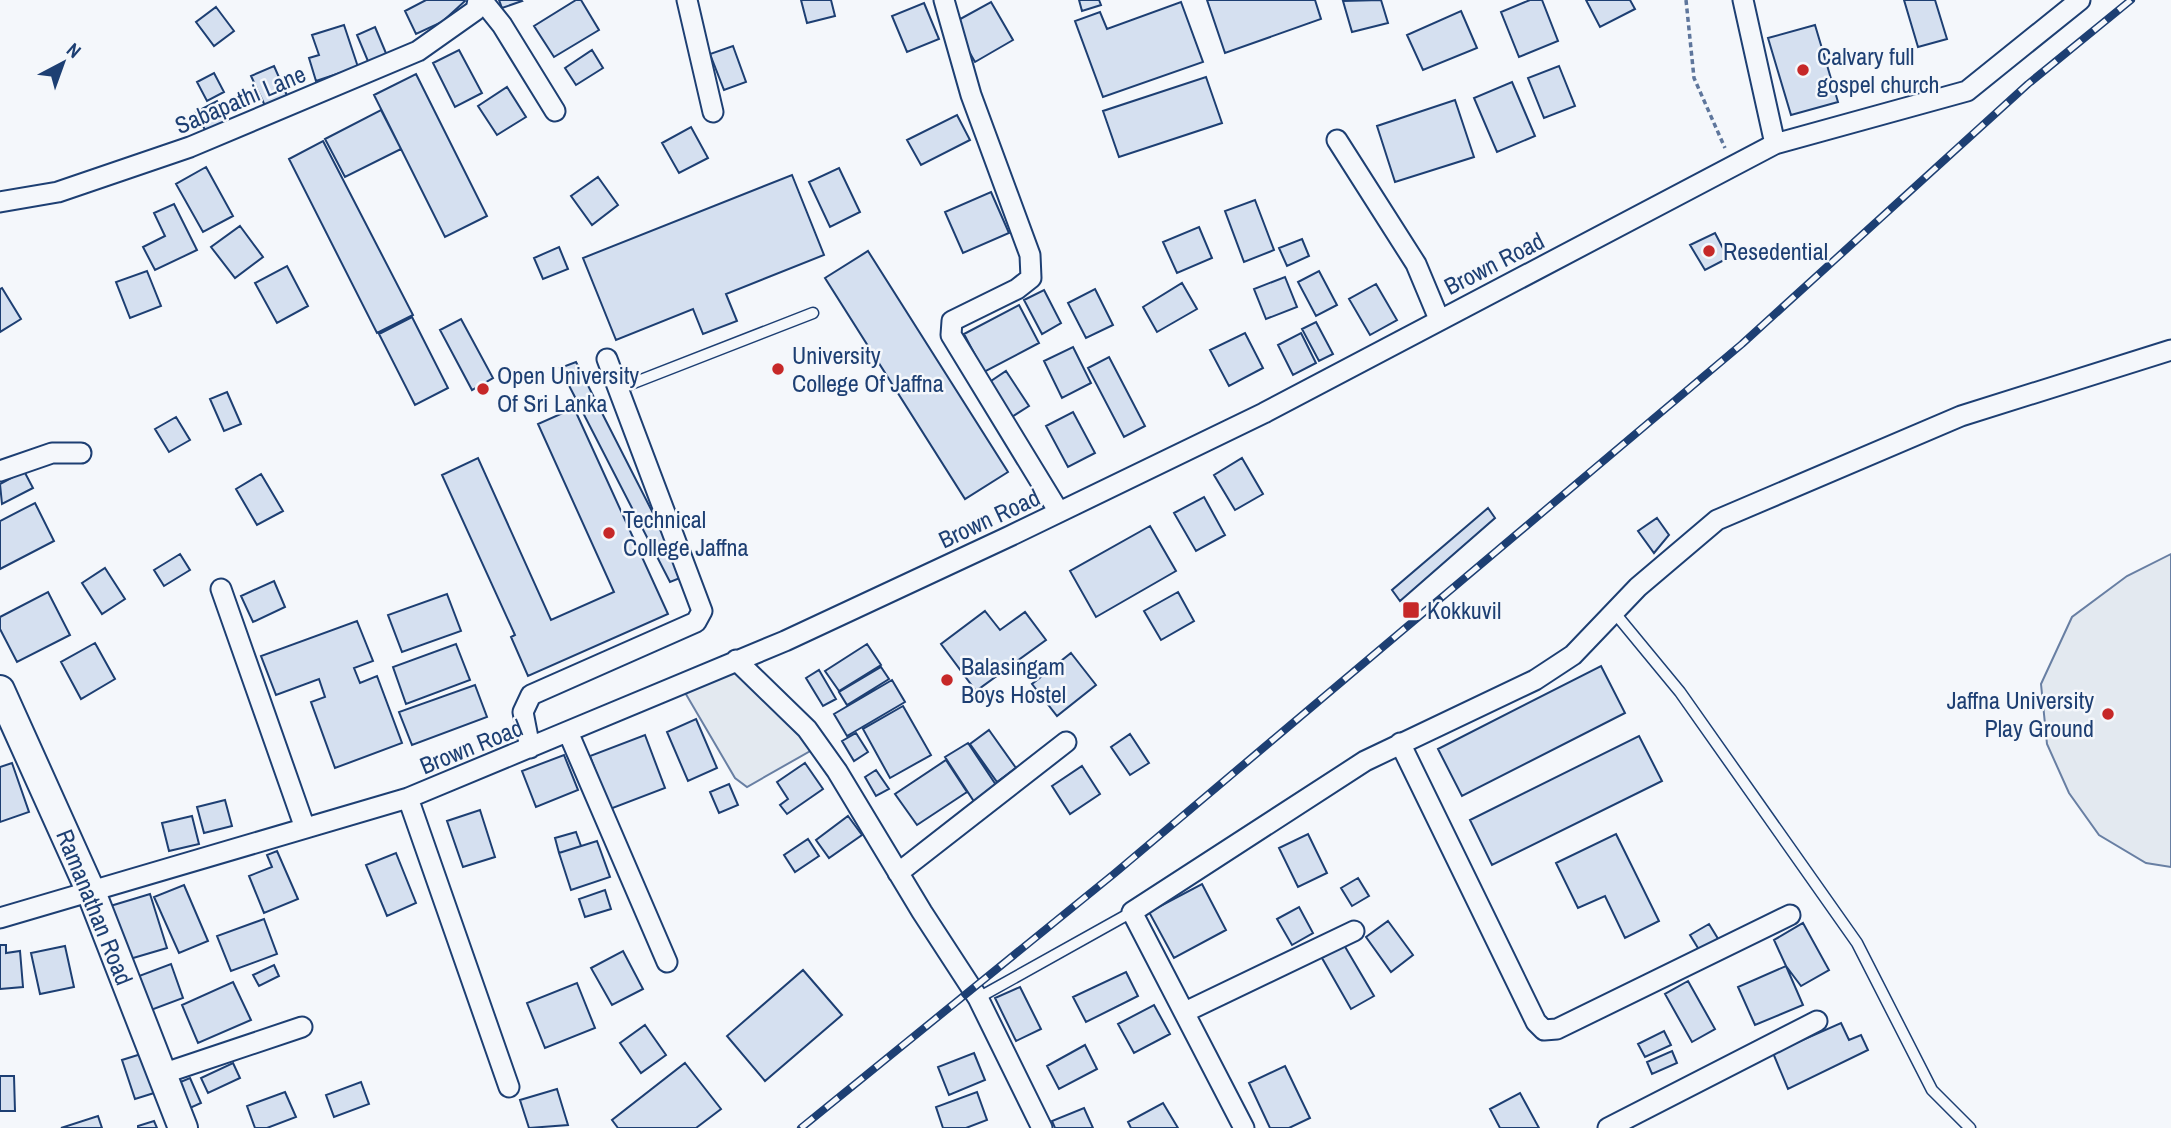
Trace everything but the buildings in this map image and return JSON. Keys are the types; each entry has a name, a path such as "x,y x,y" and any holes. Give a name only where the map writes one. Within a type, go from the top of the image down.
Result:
{"main road":[{"name":"Ramanathan Road","path":"0,690 91,892 183,1128"}],"street":[{"path":"480,0 502,25 555,111"},
{"name":"Sabapathi Lane","path":"0,202 58,192 190,147 418,51 476,10 480,0"},
{"path":"687,0 713,112"},
{"path":"944,0 971,95 1030,255 1031,278 1017,289 952,321 951,335 1059,512"},
{"path":"1743,0 1775,144"},
{"name":"Brown Road","path":"0,918 408,798 785,641 1264,413 1775,144 1967,91 2080,0"},
{"path":"1337,140 1416,264 1439,319"},
{"path":"1244,1128 1132,912 1364,761 1535,680 1573,655 1638,587 1717,520 1961,416 2171,350"},
{"path":"530,748 523,712 531,695 696,622 702,611 607,359"},
{"path":"0,471 52,453 81,453"},
{"path":"221,589 305,828"},
{"path":"736,660 807,729 865,813 898,873 978,998 1042,1128"},
{"path":"568,732 667,961"},
{"path":"898,873 1066,742"},
{"path":"1400,743 1536,1023 1544,1030 1556,1029 1790,915"},
{"path":"408,798 509,1087"},
{"path":"1185,1012 1354,931"},
{"path":"1608,1128 1817,1021"},
{"path":"162,1074 302,1027"}],"lane":[{"path":"618,389 813,313"},
{"path":"1615,612 1680,692 1857,943 1932,1090 1970,1128"},
{"path":"978,998 1132,912"}],"path":[{"path":"1686,0 1694,78 1733,166"}],"shaded area":[{"name":"Jaffna University Play Ground","path":"2171,554 2171,867 2146,863 2099,835 2069,793 2047,744 2041,684 2072,617 2127,576"},
{"path":"736,660 819,746 747,787 735,778 680,684"}],"railway":[{"path":"801,1128 1115,873 1742,344 2028,84 2131,0"}],"place":[{"name":"Calvary full gospel church","path":"1803,70"},
{"name":"Resedential","path":"1709,251"},
{"name":"University College Of Jaffna","path":"778,369"},
{"name":"Open University Of Sri Lanka","path":"483,389"},
{"name":"Technical College Jaffna","path":"609,533"},
{"name":"Kokkuvil","path":"1411,610"},
{"name":"Balasingam Boys Hostel","path":"947,680"},
{"name":"Jaffna University Play Ground","path":"2108,714"}]}
